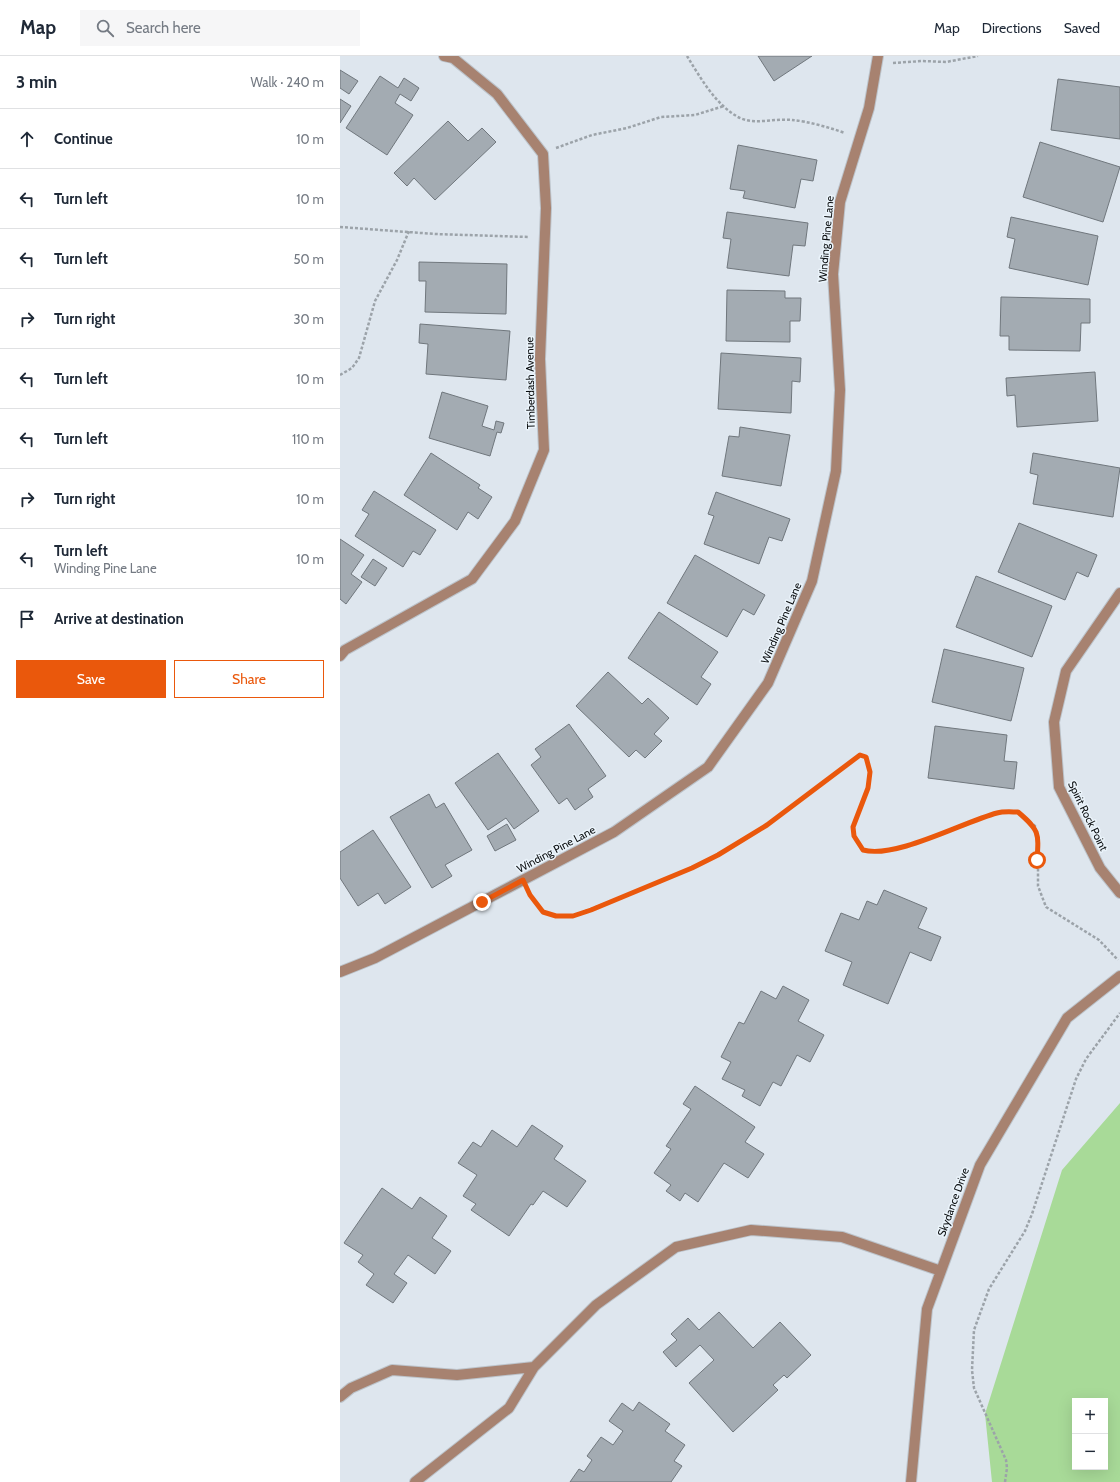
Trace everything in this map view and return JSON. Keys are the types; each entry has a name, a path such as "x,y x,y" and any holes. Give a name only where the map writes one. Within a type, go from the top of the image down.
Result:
{"street":[{"path":"444,56 453,58 497,94 543,154"},
{"name":"Winding Pine Lane","path":"340,972 375,958 614,832 708,766 768,683 812,581 836,471 840,390 833,274 840,202 869,108 878,60"},
{"name":"Timberdash Avenue","path":"340,656 345,650 472,579 514,521 544,450 540,359 546,208 543,154"},
{"name":"Spirit Rock Point","path":"1120,593 1066,671 1054,722 1059,787 1100,868 1120,893"},
{"name":"Skydance Drive","path":"911,1482 927,1309 980,1165 1067,1018 1120,976"},
{"path":"415,1482 509,1408 534,1367 596,1305 676,1247 751,1230 842,1237 941,1271"},
{"path":"340,1397 351,1388 392,1370 457,1375 534,1367"}],"path":[{"path":"687,56 700,77 724,106 741,118 767,122 792,120 834,129 860,138"},
{"path":"878,60 946,62 978,56"},
{"path":"543,154 561,145 592,135 627,128 661,117 695,116 724,106"},
{"path":"340,227 545,238"},
{"path":"340,375 352,368 359,358 375,301 397,260 409,231"},
{"path":"523,880 530,895 543,912 556,916 573,916 591,910 686,871 718,855 767,825 860,755 866,757 870,772 865,799 853,827 854,836 863,850 872,852 886,851 942,834 998,812 1018,812 1035,826 1038,843 1038,886 1046,907 1099,940 1120,962"},
{"path":"1006,1482 1006,1460 974,1388 972,1370 974,1330 989,1289 1024,1231 1032,1214 1076,1079 1086,1059 1120,1013"}],"green space":[{"path":"1120,1103 1120,1482 992,1482 985,1414 1062,1170"}],"building":[{"path":"758,56 812,56 774,81"},
{"path":"340,70 358,81 349,94 340,88"},
{"path":"380,76 398,88 404,78 419,88 411,101 400,94 395,103 413,115 387,155 346,128"},
{"path":"1058,79 1120,87 1120,139 1051,130"},
{"path":"340,99 351,106 340,123"},
{"path":"448,121 468,141 482,128 496,142 435,200 414,178 407,186 394,173"},
{"path":"1040,142 1120,167 1103,222 1023,197"},
{"path":"738,145 817,160 813,181 801,179 795,208 743,198 745,191 730,189"},
{"path":"727,212 808,223 805,246 793,245 789,276 727,268 731,239 723,238"},
{"path":"1011,217 1098,236 1088,285 1009,268 1015,239 1007,237"},
{"path":"419,262 507,264 506,314 425,312 426,281 419,281"},
{"path":"727,290 785,291 785,298 801,298 800,321 790,321 790,342 726,341"},
{"path":"1001,297 1090,299 1090,323 1081,323 1080,351 1009,350 1009,336 1000,336"},
{"path":"420,324 510,331 506,380 426,374 428,344 419,343"},
{"path":"721,353 801,358 800,382 792,381 791,413 718,409"},
{"path":"1095,372 1098,421 1017,427 1015,395 1007,396 1006,378"},
{"path":"442,392 488,406 482,426 494,430 496,421 504,423 501,433 497,432 490,456 429,438"},
{"path":"740,427 790,435 781,486 722,476 729,436 739,437"},
{"path":"431,453 480,485 478,488 492,497 478,519 468,512 457,530 404,495"},
{"path":"1033,453 1120,468 1113,517 1033,504 1038,475 1030,473"},
{"path":"374,491 436,530 420,555 413,551 403,567 355,536 369,514 362,510"},
{"path":"716,492 790,519 782,541 769,537 759,564 704,544 714,516 708,514"},
{"path":"1019,523 1097,555 1088,577 1077,572 1065,600 998,572"},
{"path":"340,539 364,555 351,574 362,582 346,604 340,599"},
{"path":"695,555 765,595 754,615 743,609 727,637 667,603"},
{"path":"373,559 387,568 375,586 361,577"},
{"path":"976,576 1052,606 1032,657 956,627"},
{"path":"659,612 718,652 701,677 711,684 697,705 628,658"},
{"path":"944,649 1024,668 1011,721 932,702"},
{"path":"608,672 642,704 648,698 669,718 654,734 662,741 645,758 636,750 629,757 576,706"},
{"path":"569,724 606,776 588,789 593,797 575,810 567,798 559,804 531,765 541,757 535,749"},
{"path":"935,726 1007,735 1004,761 1017,762 1014,789 928,778"},
{"path":"498,753 539,811 514,829 506,818 488,830 455,783"},
{"path":"429,794 436,808 444,803 472,850 445,865 452,876 432,888 390,817"},
{"path":"507,824 516,840 495,851 487,836"},
{"path":"373,830 411,887 385,904 378,893 358,906 340,878 340,852"},
{"path":"884,890 927,908 918,928 941,937 931,961 910,952 888,1004 843,985 852,962 825,951 841,913 859,920 867,901 877,905"},
{"path":"783,986 809,1000 798,1021 824,1035 810,1062 797,1055 781,1086 773,1082 760,1106 742,1096 745,1090 722,1079 731,1062 721,1057 739,1022 744,1024 761,991 776,999"},
{"path":"695,1086 755,1127 745,1142 764,1154 748,1178 724,1163 698,1202 685,1193 680,1201 666,1191 671,1185 654,1173 671,1149 666,1146 691,1109 683,1104"},
{"path":"532,1125 563,1146 554,1159 586,1181 567,1207 543,1191 533,1205 531,1204 509,1236 471,1210 476,1204 463,1196 477,1175 458,1163 473,1142 481,1147 492,1130 517,1147"},
{"path":"382,1188 412,1209 420,1197 447,1216 432,1238 451,1251 435,1274 408,1255 394,1274 407,1283 393,1303 366,1285 374,1274 358,1262 363,1255 344,1243"},
{"path":"719,1312 753,1348 780,1322 811,1355 787,1378 784,1375 773,1385 778,1390 733,1432 689,1383 714,1360 700,1345 676,1367 663,1352 677,1340 671,1334 688,1318 699,1330"},
{"path":"639,1402 670,1424 665,1431 685,1445 674,1461 682,1466 671,1482 570,1482 579,1469 584,1472 592,1460 587,1456 601,1437 613,1445 623,1431 609,1421 622,1403 633,1411"}],"route":[{"path":"482,902 523,880 535,903 543,912 556,916 573,916 591,910 660,882 718,855 767,825 849,761 860,755 866,757 869,763 870,772 865,799 853,827 854,836 857,843 863,850 872,852 886,851 942,834 998,812 1018,812 1035,826 1038,843 1037,860"}]}
